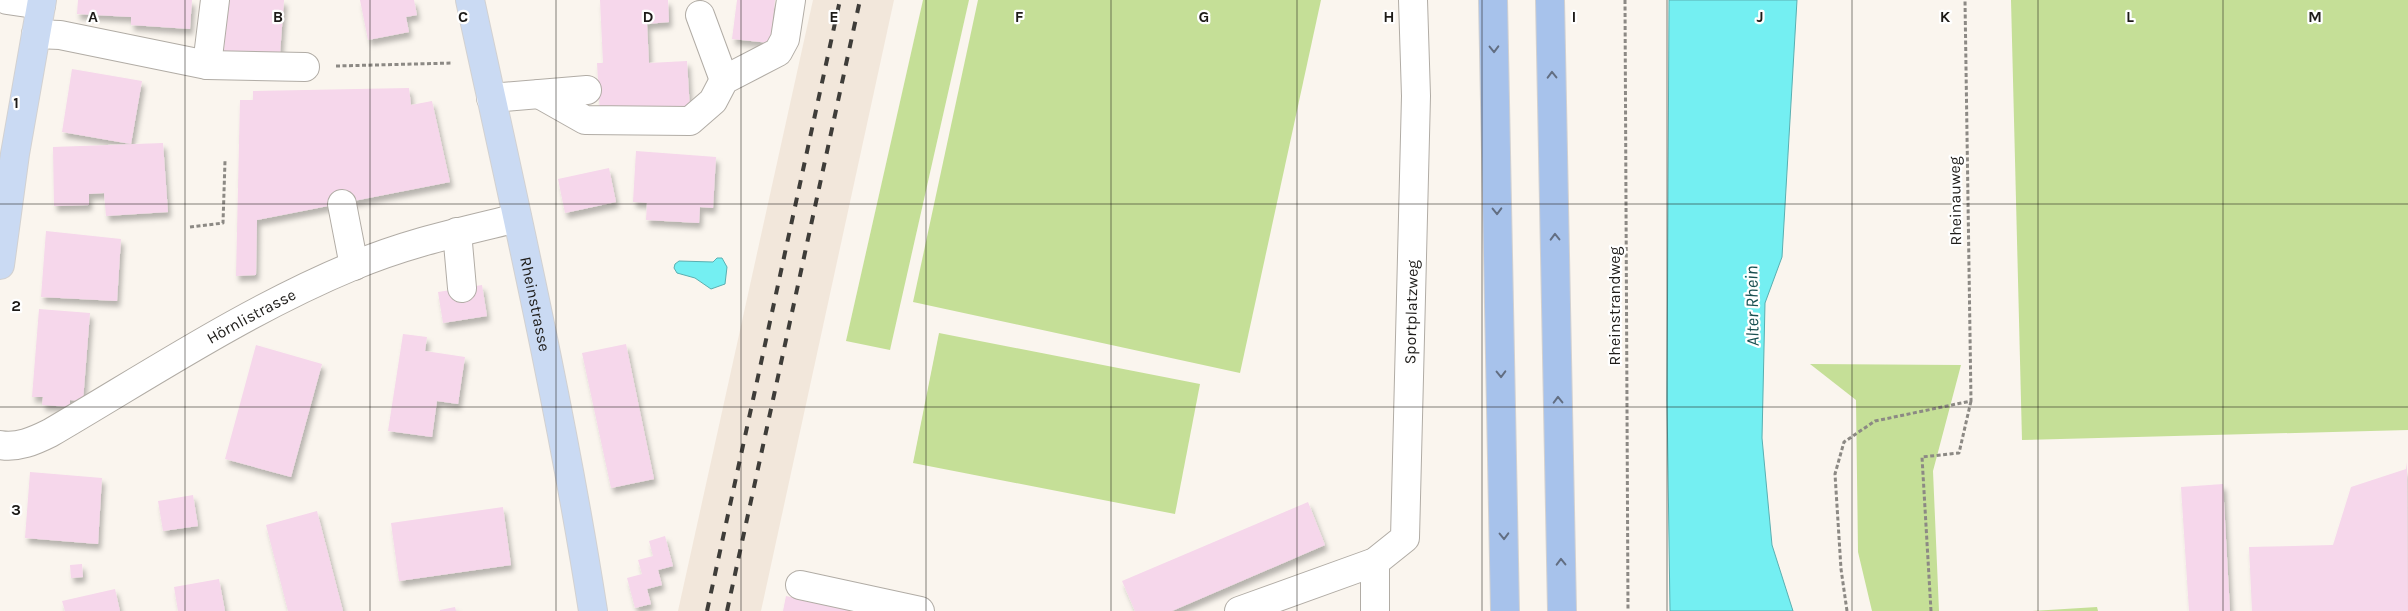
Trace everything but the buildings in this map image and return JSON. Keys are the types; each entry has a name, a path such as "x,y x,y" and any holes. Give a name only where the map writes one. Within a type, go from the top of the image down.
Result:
{"highway":[{"path":"1493,0 1505,611"},
{"path":"1550,0 1562,611"}],"main road":[{"name":"Rheinstrasse","path":"470,0 537,305 593,611"},
{"path":"0,265 4,198 41,3"}],"street":[{"path":"7,0 41,3"},
{"path":"207,65 215,0"},
{"path":"539,94 585,120 690,121 713,101 724,80 778,52 785,39 791,0"},
{"name":"Sportplatzweg","path":"1238,611 1375,562 1404,538 1416,96 1413,0"},
{"path":"700,15 724,80"},
{"path":"36,34 60,35 207,65 305,67"},
{"path":"492,98 587,90"},
{"path":"342,204 354,266"},
{"name":"Hörnlistrasse","path":"0,445 10,447 34,441 208,340 298,291 354,266 428,238 517,218"},
{"path":"457,232 462,288"},
{"path":"1375,562 1375,610"},
{"path":"800,585 920,611"}],"path":[{"name":"Rheinstrandweg","path":"1625,0 1628,611"},
{"name":"Rheinauweg","path":"1931,611 1922,457 1959,453 1971,401 1965,0"},
{"path":"305,67 456,63"},
{"path":"190,227 223,223 225,161"},
{"path":"1847,611 1835,474 1844,442 1875,421 1971,401"}],"shaded area":[{"path":"813,0 894,0 761,611 678,611"}],"green space":[{"path":"923,0 969,0 890,350 846,341"},
{"path":"978,0 1321,0 1240,373 913,302"},
{"path":"2011,0 2408,0 2408,430 2022,440"},
{"path":"939,333 1200,384 1175,514 913,463"},
{"path":"1810,364 1961,365 1933,471 1939,611 1872,611 1858,552 1856,400"},
{"path":"2097,607 2098,611 2032,611"}],"water":[{"name":"Alter Rhein","path":"1669,0 1797,0 1782,257 1765,303 1762,438 1772,545 1793,611 1670,611 1667,400"},
{"path":"717,258 722,258 727,267 725,284 711,289 695,278 677,273 674,268 675,264 679,261 713,262"}],"railway":[{"path":"707,611 840,0"},
{"path":"727,611 860,0"}]}
